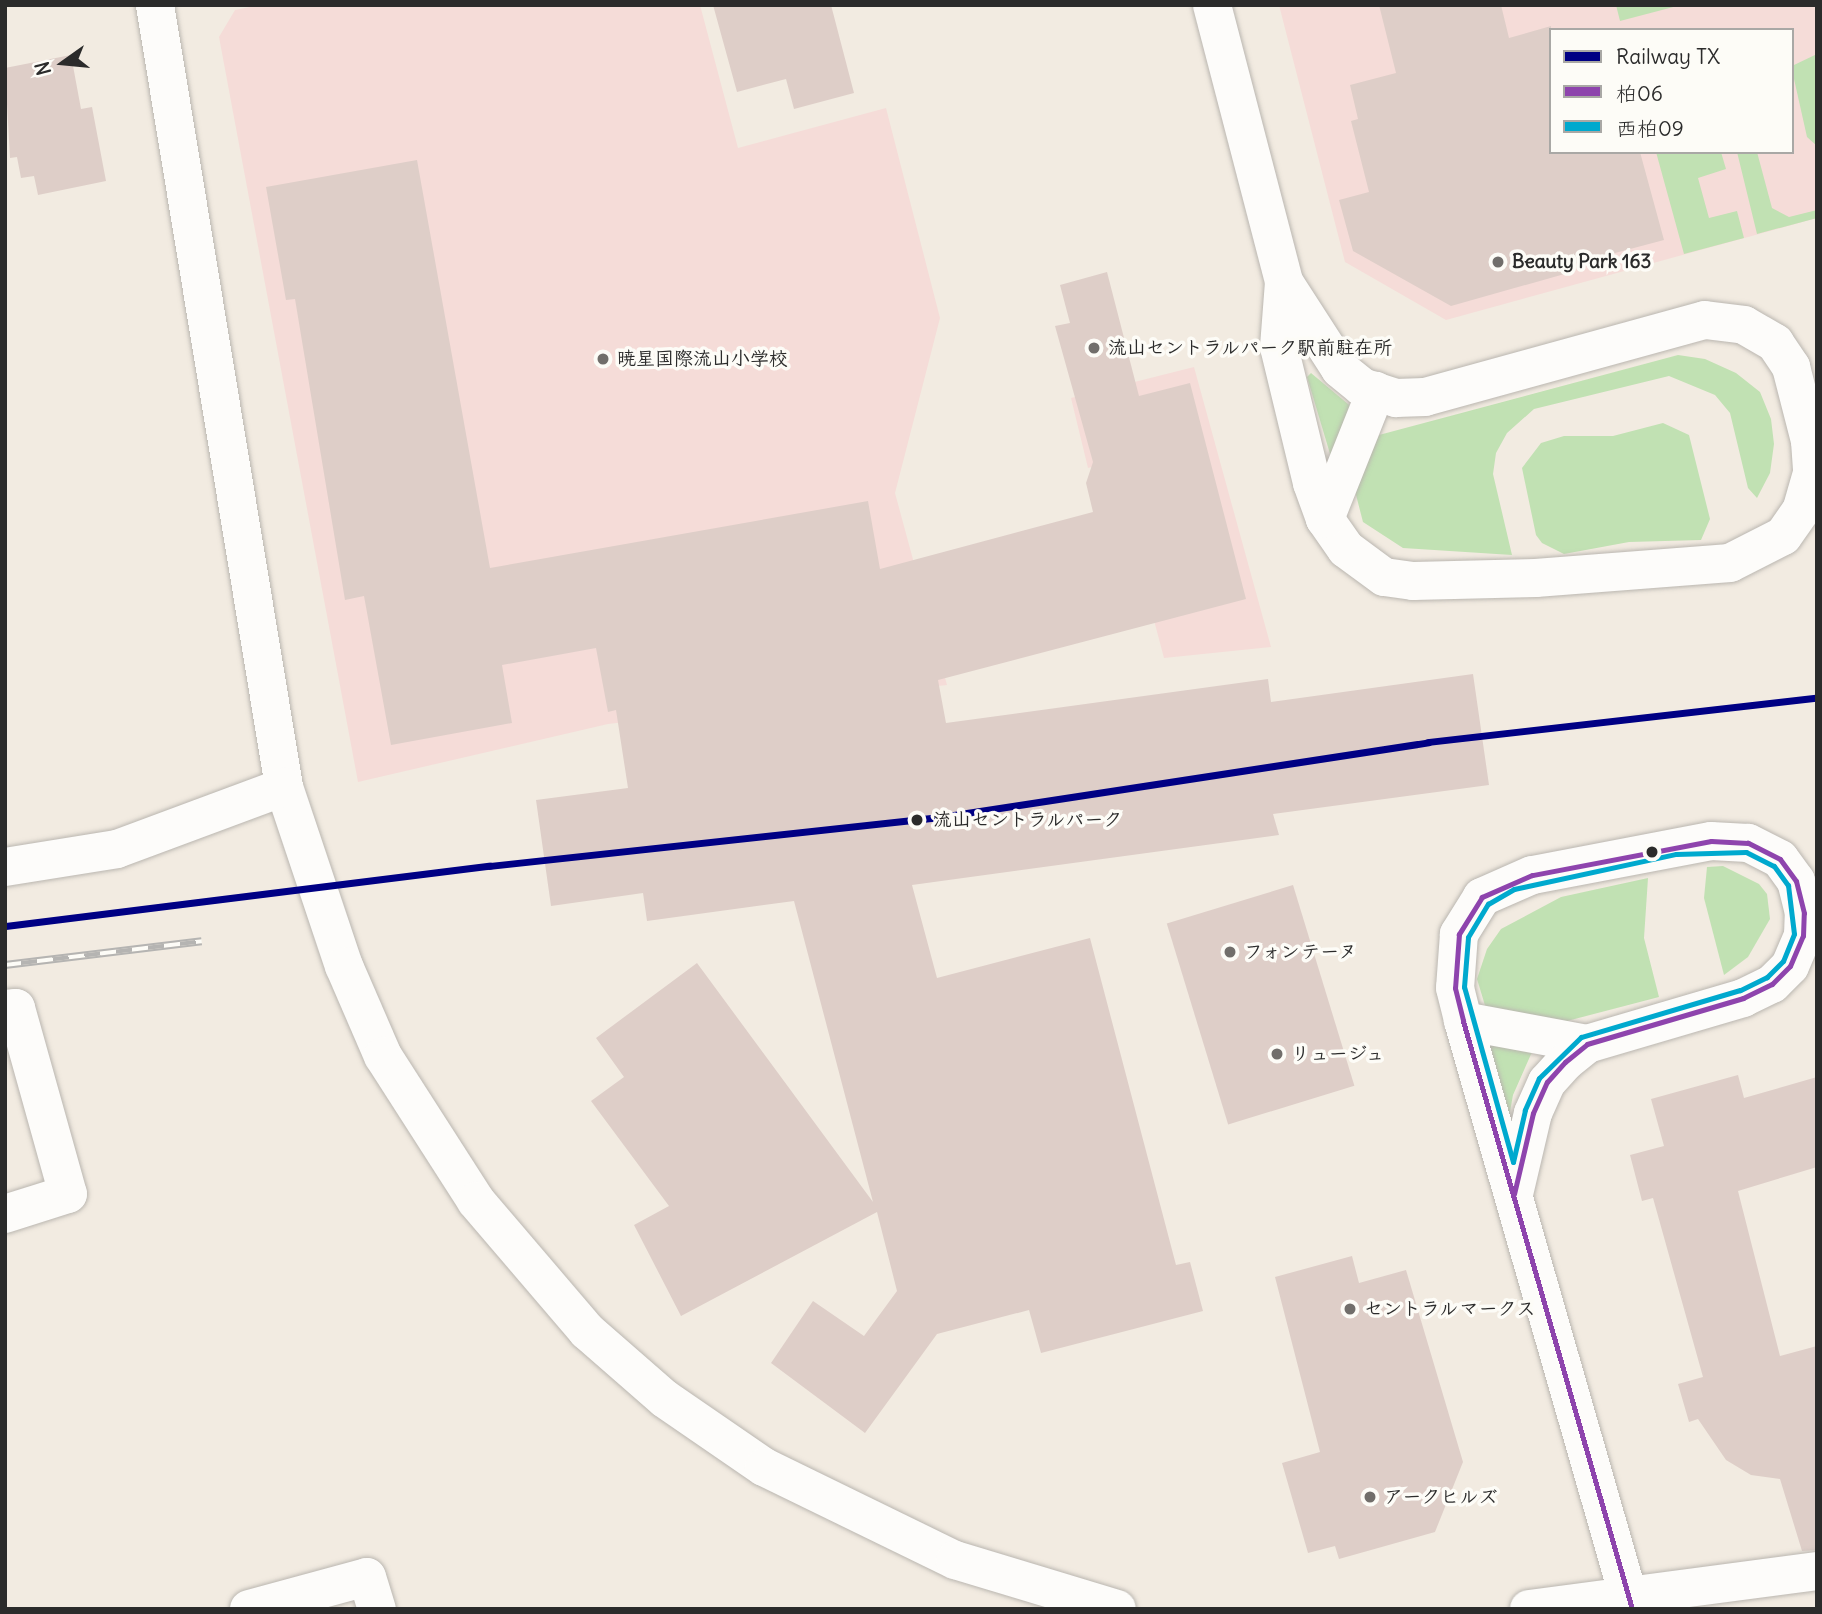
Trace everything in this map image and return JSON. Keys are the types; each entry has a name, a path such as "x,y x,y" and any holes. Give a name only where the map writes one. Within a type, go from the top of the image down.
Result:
{"street":[{"path":"155,5 284,786 344,966 383,1056 476,1201 587,1332 665,1399 764,1467 955,1560 1110,1608"},
{"path":"1212,5 1284,282 1340,369 1376,391 1396,398 1425,397 1705,320 1744,325 1775,343 1791,367 1810,441 1812,473 1802,509 1783,536 1755,555 1730,563 1536,578 1413,581 1384,577 1346,550 1325,519 1279,348 1284,282"},
{"path":"1325,519 1376,391"},
{"path":"5,867 117,849 284,786"},
{"path":"1463,1021 1587,1044 1730,1002 1772,984 1790,966 1803,936 1804,913 1796,881 1780,859 1748,843 1711,841 1511,881 1482,897 1459,934 1455,988 1463,1021 1630,1602"},
{"path":"5,1009 16,1008 68,1194 5,1214"},
{"path":"1514,1194 1533,1112 1547,1082 1587,1044"},
{"path":"1529,1609 1630,1602 1817,1571"},
{"path":"249,1609 367,1577 377,1609"}],"shaded area":[{"name":"暁星国際流山小学校","path":"259,5 700,5 738,148 886,108 940,318 895,493 947,685 608,724 358,782 219,37 235,10"},
{"path":"1279,5 1817,5 1817,218 1446,320 1345,262"},
{"path":"1194,367 1271,647 1164,658 1112,462 1088,468 1071,398"}],"green space":[{"path":"1616,5 1681,5 1620,21"},
{"path":"1817,54 1817,146 1807,137 1794,79 1794,65"},
{"path":"1657,154 1722,154 1726,169 1698,178 1709,218 1737,211 1744,238 1684,254"},
{"path":"1737,154 1758,154 1772,208 1789,217 1817,210 1817,218 1757,234"},
{"path":"1678,355 1705,359 1736,373 1760,392 1771,419 1774,444 1770,473 1757,498 1748,488 1730,413 1715,395 1669,376 1534,409 1507,433 1496,453 1493,474 1512,555 1403,548 1363,522 1355,491 1379,435"},
{"path":"1311,373 1354,409 1331,457 1307,377"},
{"path":"1663,423 1689,435 1710,519 1701,540 1629,542 1564,554 1542,543 1536,535 1522,468 1541,443 1564,436 1613,436"},
{"path":"1723,866 1759,884 1767,894 1770,919 1748,957 1724,975 1704,898 1707,867"},
{"path":"1648,878 1644,938 1659,997 1567,1021 1487,1012 1477,979 1487,949 1501,929 1561,897"},
{"path":"1500,1043 1532,1052 1513,1095 1509,1117 1489,1047"}],"building":[{"path":"713,5 831,5 854,93 794,109 786,79 737,92"},
{"path":"1379,5 1501,5 1509,38 1551,26 1549,154 1641,154 1664,240 1566,266 1568,273 1451,306 1353,251 1339,200 1369,192 1351,121 1358,119 1350,85 1396,73"},
{"path":"71,55 81,109 92,107 106,181 38,195 34,176 21,178 17,157 10,158 5,68"},
{"path":"417,160 490,568 868,501 880,569 1093,512 1086,483 1093,462 1055,326 1070,323 1060,285 1107,272 1139,396 1190,383 1246,599 938,680 946,723 1268,679 1271,702 1473,674 1489,785 1273,814 1279,835 912,885 937,978 1090,938 1176,1265 1190,1262 1203,1311 1041,1353 1029,1310 937,1334 865,1433 771,1363 813,1301 864,1336 897,1291 877,1212 681,1316 634,1225 669,1206 591,1101 624,1077 596,1038 697,963 873,1202 794,901 647,921 643,893 551,906 536,800 628,788 616,710 608,712 596,648 502,665 512,723 391,745 364,596 345,600 295,299 286,300 266,187"},
{"path":"1293,885 1354,1086 1228,1124 1167,924"},
{"path":"1738,1075 1744,1098 1817,1077 1817,1167 1738,1191 1780,1356 1817,1346 1817,1550 1802,1551 1780,1479 1751,1475 1726,1460 1698,1419 1689,1422 1678,1384 1703,1377 1653,1198 1642,1201 1630,1155 1664,1146 1651,1099"},
{"path":"1352,1256 1359,1283 1406,1270 1463,1462 1435,1532 1339,1559 1335,1546 1308,1553 1282,1463 1320,1452 1275,1277"}],"railway":[{"path":"5,965 202,941"}],"rail line":[{"name":"TX","path":"5,926 489,866 934,818 1428,742 1817,698"}],"transit line":[{"name":"柏06","path":"1514,1194 1533,1113 1547,1082 1565,1062 1587,1044 1743,998 1772,984 1790,966 1803,936 1804,913 1796,881 1780,859 1748,843 1711,841 1532,875 1482,897 1459,934 1455,988 1463,1021 1632,1609"},
{"name":"西柏09","path":"1746,852 1774,866 1788,885 1794,934 1783,961 1767,977 1740,990 1581,1037 1539,1078 1525,1110 1513,1162 1464,987 1468,937 1488,904 1514,889 1676,854 1746,852"}],"place":[{"name":"Beauty Park 163","path":"1498,262"},
{"name":"流山セントラルパーク駅前駐在所","path":"1094,348"},
{"name":"暁星国際流山小学校","path":"603,359"},
{"name":"流山セントラルパーク","path":"917,820"},
{"name":"フォンテーヌ","path":"1230,952"},
{"name":"リュージュ","path":"1277,1054"},
{"name":"セントラルマークス","path":"1350,1309"},
{"name":"アークヒルズ","path":"1370,1497"}]}
